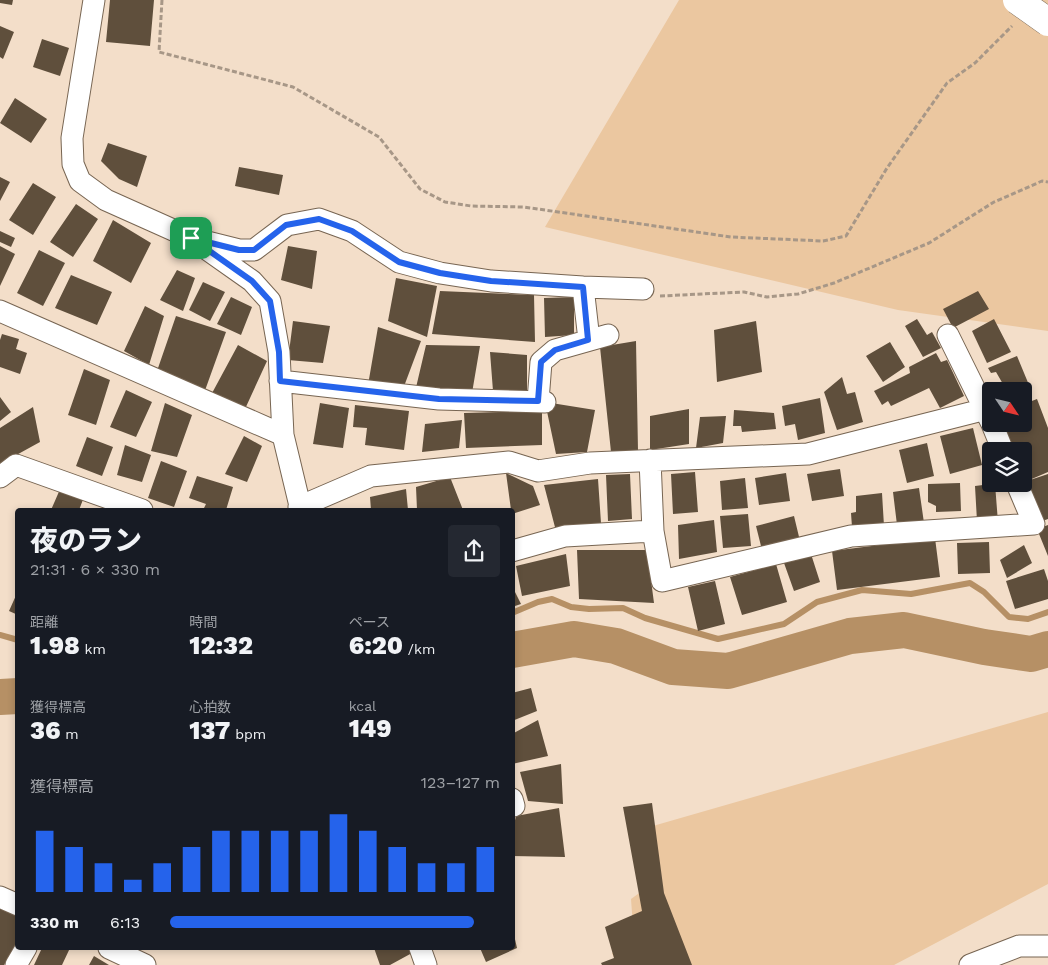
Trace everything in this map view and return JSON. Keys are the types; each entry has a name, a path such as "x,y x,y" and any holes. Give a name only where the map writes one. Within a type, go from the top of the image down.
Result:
{"highway":[{"path":"1017,10 1048,22"}],"street":[{"path":"94,0 72,138 73,164 80,181 106,200 191,238 239,250 254,250 286,225 319,219 352,231 399,262 440,273 491,281 643,289"},
{"path":"191,238 252,281 270,301 279,352 283,435 300,508 371,476 509,462 538,471 590,463 808,454 982,420"},
{"path":"280,381 439,399 542,402 541,362 555,350 598,338 583,287"},
{"path":"0,310 283,435"},
{"path":"948,336 982,402"},
{"path":"650,460 653,531 662,581 851,536 1034,524 1020,492"},
{"path":"0,477 16,464 137,508"},
{"path":"515,551 565,536 653,531"},
{"path":"0,897 15,904"},
{"path":"970,965 1019,946 1048,946"},
{"path":"16,965 25,950"},
{"path":"113,950 145,965"},
{"path":"421,950 426,965"}],"path":[{"path":"162,0 159,52 293,87 379,137 420,189 445,202 471,206 524,207 731,237 823,241 846,236 887,168 947,82 975,63 1017,10"},
{"path":"643,289 660,296 744,292 767,297 798,294 834,283 929,243 994,202 1042,181 1048,182"}],"shaded area":[{"path":"679,0 1048,0 1048,331 898,310 545,227"},
{"path":"1048,712 1048,884 894,965 617,965 612,953 634,940 631,899 642,891 632,832"}],"building":[{"path":"0,0 13,0 12,5 0,3"},
{"path":"110,0 154,0 150,46 106,42"},
{"path":"0,26 14,32 3,59 0,57"},
{"path":"42,39 69,48 60,76 33,67"},
{"path":"15,98 47,119 31,143 0,123"},
{"path":"108,143 147,156 137,187 119,179 101,161"},
{"path":"239,167 283,175 279,195 235,186"},
{"path":"0,177 10,182 0,201"},
{"path":"33,183 56,197 33,235 9,220"},
{"path":"76,204 98,219 73,257 50,242"},
{"path":"113,220 151,243 131,283 93,261"},
{"path":"0,231 15,238 11,247 0,242"},
{"path":"0,246 15,254 0,286"},
{"path":"288,246 317,251 312,289 281,280"},
{"path":"39,250 65,263 43,306 17,293"},
{"path":"177,270 195,278 183,311 160,300"},
{"path":"71,275 112,292 97,325 55,308"},
{"path":"396,278 437,286 427,337 388,321"},
{"path":"203,282 225,292 210,321 189,310"},
{"path":"440,291 534,295 535,342 432,334"},
{"path":"978,291 989,309 953,328 943,309"},
{"path":"231,297 252,307 241,335 217,324"},
{"path":"574,297 574,335 545,337 544,298"},
{"path":"145,306 164,316 149,365 124,351"},
{"path":"176,316 226,332 203,396 157,371"},
{"path":"917,319 927,335 932,332 941,348 923,357 905,326"},
{"path":"994,319 1011,352 987,363 972,331"},
{"path":"293,321 330,326 323,363 288,360"},
{"path":"756,321 762,372 717,382 714,330"},
{"path":"378,327 421,341 403,389 368,385"},
{"path":"2,334 19,339 16,349 27,353 20,374 0,367 0,340"},
{"path":"636,341 638,451 611,452 600,347"},
{"path":"890,342 905,367 883,382 866,356"},
{"path":"238,345 267,361 245,409 211,395"},
{"path":"426,345 480,346 472,393 414,396"},
{"path":"490,352 527,355 527,395 493,391"},
{"path":"936,353 941,362 947,360 964,396 940,408 929,388 891,406 888,401 882,405 874,391 910,373 909,367"},
{"path":"1017,356 1028,382 1002,382 996,372 991,373 988,368"},
{"path":"84,369 110,380 96,425 68,415"},
{"path":"842,377 847,394 855,392 863,422 837,430 824,392"},
{"path":"126,390 152,402 136,437 110,427"},
{"path":"0,397 11,412 0,421"},
{"path":"820,398 825,433 798,440 795,424 785,426 782,406"},
{"path":"1037,399 1048,428 1048,472 1032,479 1032,442 1007,442 1003,432 1032,432 1032,401"},
{"path":"545,402 595,410 587,452 556,454"},
{"path":"165,403 192,415 177,457 151,451"},
{"path":"320,403 349,408 343,448 313,444"},
{"path":"355,405 409,411 404,450 365,445 367,428 353,427"},
{"path":"33,407 40,442 0,464 0,428"},
{"path":"689,409 689,444 650,450 650,416"},
{"path":"734,410 774,413 776,429 742,432 741,426 733,426"},
{"path":"542,411 542,445 466,448 464,413"},
{"path":"726,416 723,443 696,448 700,417"},
{"path":"462,420 459,448 422,452 425,424"},
{"path":"973,428 982,465 950,474 940,436"},
{"path":"244,436 262,446 247,482 225,474"},
{"path":"87,437 113,447 102,476 76,466"},
{"path":"927,443 934,476 907,483 899,450"},
{"path":"125,445 151,455 142,482 117,475"},
{"path":"161,461 187,471 174,507 148,498"},
{"path":"840,469 844,496 812,501 807,474"},
{"path":"695,472 698,512 673,514 671,474"},
{"path":"506,473 533,486 540,505 515,513 515,508 511,508"},
{"path":"786,473 790,501 759,505 755,478"},
{"path":"630,474 632,519 608,521 606,475"},
{"path":"1048,474 1048,519 1034,524 1026,492 1032,492 1032,479"},
{"path":"197,476 233,487 227,508 204,508 206,504 189,498"},
{"path":"450,477 462,508 417,508 416,487"},
{"path":"745,478 748,508 722,510 720,481"},
{"path":"598,479 601,523 556,531 544,485"},
{"path":"960,483 961,511 936,512 936,506 928,502 928,484"},
{"path":"982,485 982,492 996,492 998,522 977,521 975,486"},
{"path":"61,487 84,497 80,508 52,508"},
{"path":"919,488 924,523 897,525 893,492"},
{"path":"406,489 408,508 371,508 370,497"},
{"path":"882,493 884,526 852,527 851,513 856,512 856,496"},
{"path":"748,514 751,546 723,548 720,516"},
{"path":"794,516 800,541 762,550 756,526"},
{"path":"714,520 717,552 679,559 678,525"},
{"path":"1048,525 1048,556 1037,529"},
{"path":"935,538 940,577 837,590 832,551"},
{"path":"989,542 990,573 958,574 957,543"},
{"path":"1024,545 1032,563 1007,578 1000,560"},
{"path":"577,550 647,550 654,603 579,599"},
{"path":"566,554 570,586 522,596 516,566"},
{"path":"811,554 820,582 794,591 784,563"},
{"path":"776,564 787,602 742,615 730,577"},
{"path":"1044,569 1048,581 1048,599 1015,609 1006,581"},
{"path":"715,581 725,624 698,631 688,587"},
{"path":"515,592 521,604 515,606"},
{"path":"15,598 15,614 9,611"},
{"path":"531,688 537,711 515,720 515,692"},
{"path":"538,720 548,756 515,763 515,732"},
{"path":"561,764 563,804 528,801 520,772"},
{"path":"652,803 664,893 692,965 602,965 601,963 614,958 605,927 642,911 623,807"},
{"path":"559,808 565,857 515,856 516,816"},
{"path":"0,904 15,910 15,945 4,965 0,965"},
{"path":"41,950 69,950 62,965 34,965"},
{"path":"375,950 411,950 412,953 390,965 380,965"},
{"path":"481,950 513,950 486,962"},
{"path":"94,956 109,965 89,965"}],"waterway":[{"path":"515,612 538,602 552,599 571,607 589,609 623,608 645,618 718,639 784,624 817,602 862,590 911,594 970,583 984,592 1009,617 1028,619 1048,612"},
{"path":"515,649 574,639 616,646 673,667 728,671 850,636 904,630 984,647 1031,654 1048,649"},
{"path":"0,635 15,639"},
{"path":"0,697 15,696"}],"route":[{"path":"319,219 352,231 399,262 440,273 491,281 583,287 588,340 555,350 541,362 538,401 439,399 280,381 279,352 270,301 252,281 191,238 239,250 254,250 286,225 319,219"}]}
